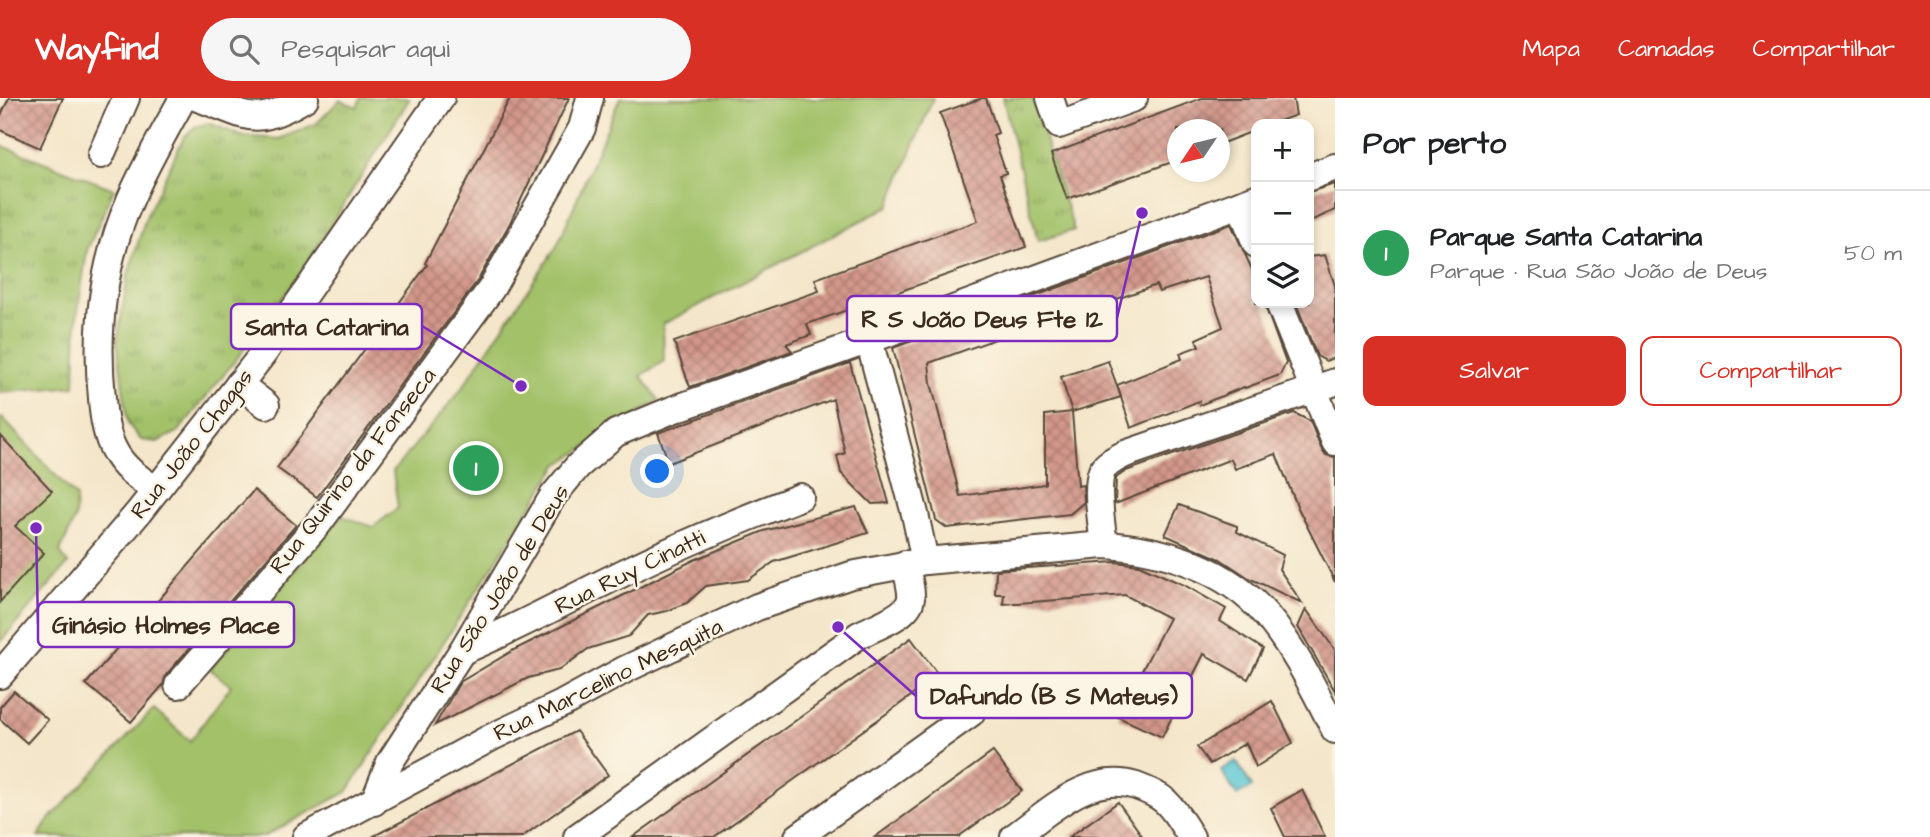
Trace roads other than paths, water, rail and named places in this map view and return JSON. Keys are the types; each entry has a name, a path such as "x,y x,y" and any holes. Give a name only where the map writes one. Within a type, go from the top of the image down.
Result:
{"street":[{"path":"101,155 126,98"},
{"path":"156,490 122,464 113,449 103,411 99,368 100,335 104,288 113,246 131,198 183,98"},
{"path":"198,98 249,118 265,117 305,98"},
{"name":"Rua João Chagas","path":"0,675 156,490 239,384 295,309 441,98"},
{"name":"Rua Quirino da Fonseca","path":"178,685 317,524 491,289 582,128 590,98"},
{"path":"1050,98 1059,125 1135,98"},
{"path":"1314,175 1335,167"},
{"name":"Rua São João de Deus","path":"374,802 390,762 462,650 553,496 578,466 617,433 671,410 1248,201"},
{"path":"1282,308 1324,386 1335,442"},
{"path":"577,837 859,635 906,610 911,598 915,562 915,514 869,340"},
{"path":"239,384 266,405"},
{"path":"1104,545 1100,482 1103,470 1111,461 1324,386"},
{"name":"Rua Ruy Cinatti","path":"462,650 514,629 715,530 800,497"},
{"name":"Rua Marcelino Mesquita","path":"306,837 492,737 757,607 851,575 915,562 1104,545 1128,546 1177,557 1237,588 1266,615 1298,662 1335,730"},
{"path":"798,837 971,713"},
{"path":"1014,837 1073,794 1114,783 1150,791 1165,801 1191,837"}],"water":[{"path":"1236,761 1252,787 1237,796 1221,770"}],"place":[{"name":"R S João Deus Fte 12","path":"1142,213"},
{"name":"Santa Catarina","path":"521,386"},
{"name":"Parque Santa Catarina","path":"476,468"},
{"name":"Ginásio Holmes Place","path":"36,528"},
{"name":"Dafundo (B S Mateus)","path":"838,627"}]}
